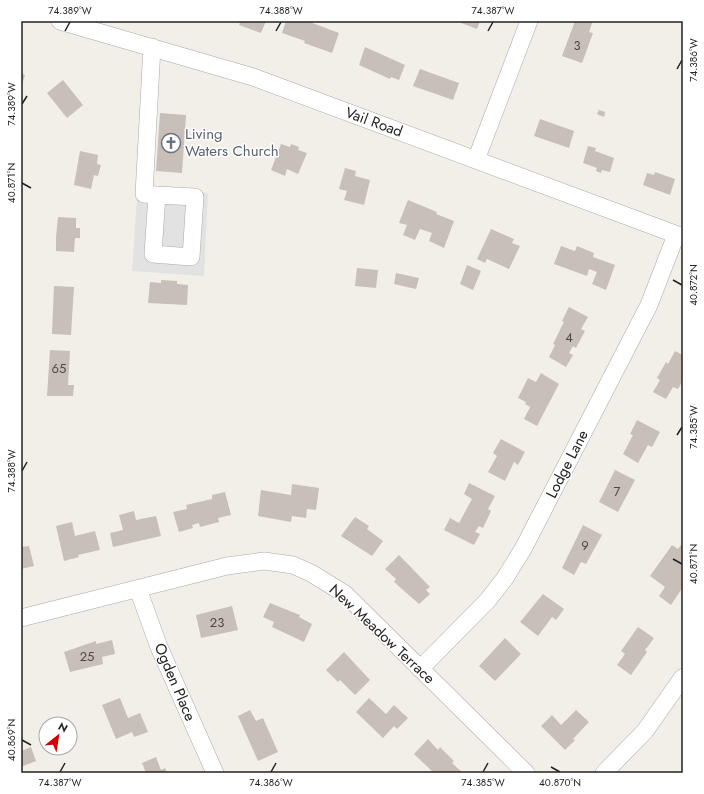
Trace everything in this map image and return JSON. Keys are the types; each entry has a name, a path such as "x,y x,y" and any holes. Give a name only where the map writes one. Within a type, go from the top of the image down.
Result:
{"street":[{"name":"Vail Road","path":"60,21 252,77 680,236"},
{"path":"476,160 529,21"},
{"path":"152,47 144,194 157,195"},
{"name":"Lodge Lane","path":"420,669 488,600 505,578 523,549 649,305 680,236"},
{"name":"New Meadow Terrace","path":"21,618 228,566 264,561 293,565 323,579 345,594 526,773"},
{"name":"Ogden Place","path":"138,589 160,647 215,773"},
{"path":"604,773 645,731 683,677"}],"shaded area":[{"path":"138,185 208,193 204,276 132,271"}],"building":[{"path":"236,21 266,21 261,33 239,25 240,23"},
{"path":"286,21 307,21 339,33 332,53 282,33"},
{"path":"456,21 480,21 477,29"},
{"path":"575,21 593,21 589,32 593,33 582,63 562,56"},
{"path":"365,47 405,65 399,80 391,77 390,79 359,65"},
{"path":"420,69 459,83 453,100 413,86"},
{"path":"21,73 25,75 21,87"},
{"path":"63,80 83,105 67,118 47,93"},
{"path":"599,110 605,112 604,117 597,114"},
{"name":"Living Waters Church","path":"160,113 186,115 182,173 156,171"},
{"path":"540,119 574,131 569,148 534,136"},
{"path":"281,144 290,147 291,144 299,147 298,150 307,153 298,174 287,169 285,176 271,170"},
{"path":"588,146 596,148 595,151 614,158 610,172 602,170 601,173 596,171 597,168 583,163"},
{"path":"80,151 98,155 97,164 101,165 98,176 94,175 91,189 74,185"},
{"path":"345,168 356,171 355,176 370,180 364,205 344,200 347,191 339,189"},
{"path":"655,172 675,179 670,195 643,185 647,173 654,175"},
{"path":"408,200 454,221 444,248 429,241 432,233 420,229 415,240 403,235 407,225 399,223"},
{"path":"58,217 76,218 76,228 80,228 80,238 75,238 74,252 56,251"},
{"path":"491,229 514,239 512,243 520,246 509,269 487,259 485,263 477,259"},
{"path":"561,246 575,251 577,246 594,253 593,257 615,265 606,290 592,284 597,272 589,269 587,276 554,264"},
{"path":"467,265 481,271 473,290 460,284"},
{"path":"357,268 378,270 376,288 355,286"},
{"path":"396,273 419,278 416,289 394,284"},
{"path":"161,280 177,281 177,284 188,285 187,305 148,303 150,282 161,283"},
{"path":"54,286 74,287 71,335 52,334"},
{"path":"569,307 588,317 581,329 585,331 576,348 573,346 569,353 573,355 566,367 549,357 555,345 553,344 564,322 562,321"},
{"path":"50,350 70,351 68,385 74,385 73,396 47,396"},
{"path":"675,351 683,355 683,380 678,389 673,387 666,399 653,392 660,380 657,378 666,362 668,364"},
{"path":"541,373 559,384 537,426 524,419 530,407 525,404 526,402 518,398 528,378 536,382"},
{"path":"637,420 660,432 652,447 648,445 638,463 623,454 633,435 630,434"},
{"path":"501,439 525,452 518,465 514,462 505,481 488,472 497,456 493,453"},
{"path":"615,470 635,480 618,512 599,502"},
{"path":"469,483 495,496 488,509 491,511 483,528 479,526 475,532 480,534 474,545 444,530 450,518 459,523 472,499 464,494"},
{"path":"292,484 319,488 316,510 307,509 306,518 292,516 291,522 258,516 261,490 291,495"},
{"path":"225,492 231,515 218,518 219,522 200,527 199,523 192,525 193,528 179,532 173,512 187,509 186,505 212,499 212,495"},
{"path":"134,511 136,520 156,516 161,536 113,547 110,533 123,530 119,515"},
{"path":"355,517 369,526 367,529 383,541 372,556 341,536"},
{"path":"72,522 75,536 95,531 100,550 78,555 79,557 64,561 56,526"},
{"path":"583,525 602,535 586,564 581,562 574,575 562,568"},
{"path":"683,542 683,587 671,605 659,596 665,587 650,576 672,545 678,549"},
{"path":"29,546 34,566 21,569 21,547"},
{"path":"399,555 430,587 426,590 430,594 419,604 394,582 396,579 385,569"},
{"path":"543,594 564,609 556,620 552,617 538,636 520,622"},
{"path":"270,603 300,615 299,617 312,624 304,642 272,627 274,622 263,617"},
{"path":"232,606 238,630 201,638 196,615"},
{"path":"638,627 654,638 645,650 647,652 631,675 617,665 625,654 621,651"},
{"path":"505,638 521,654 495,681 479,666"},
{"path":"112,640 115,654 102,657 103,664 70,672 64,652 96,641 96,644"},
{"path":"344,652 370,680 355,695 340,680 338,682 326,670"},
{"path":"120,698 128,718 140,713 148,732 134,737 132,732 116,739 102,705"},
{"path":"369,698 386,714 394,705 408,718 397,729 394,726 383,738 356,712"},
{"path":"250,710 256,721 263,718 278,752 258,761 238,716"},
{"path":"576,710 589,722 565,750 541,726 552,715 561,725"},
{"path":"428,739 438,750 440,747 454,761 452,763 463,773 434,773 414,754"},
{"path":"31,747 36,761 21,767 21,751"},
{"path":"156,757 161,770 165,768 167,773 146,773 142,763"}],"place":[{"name":"Living Waters Church","path":"171,143"}]}
